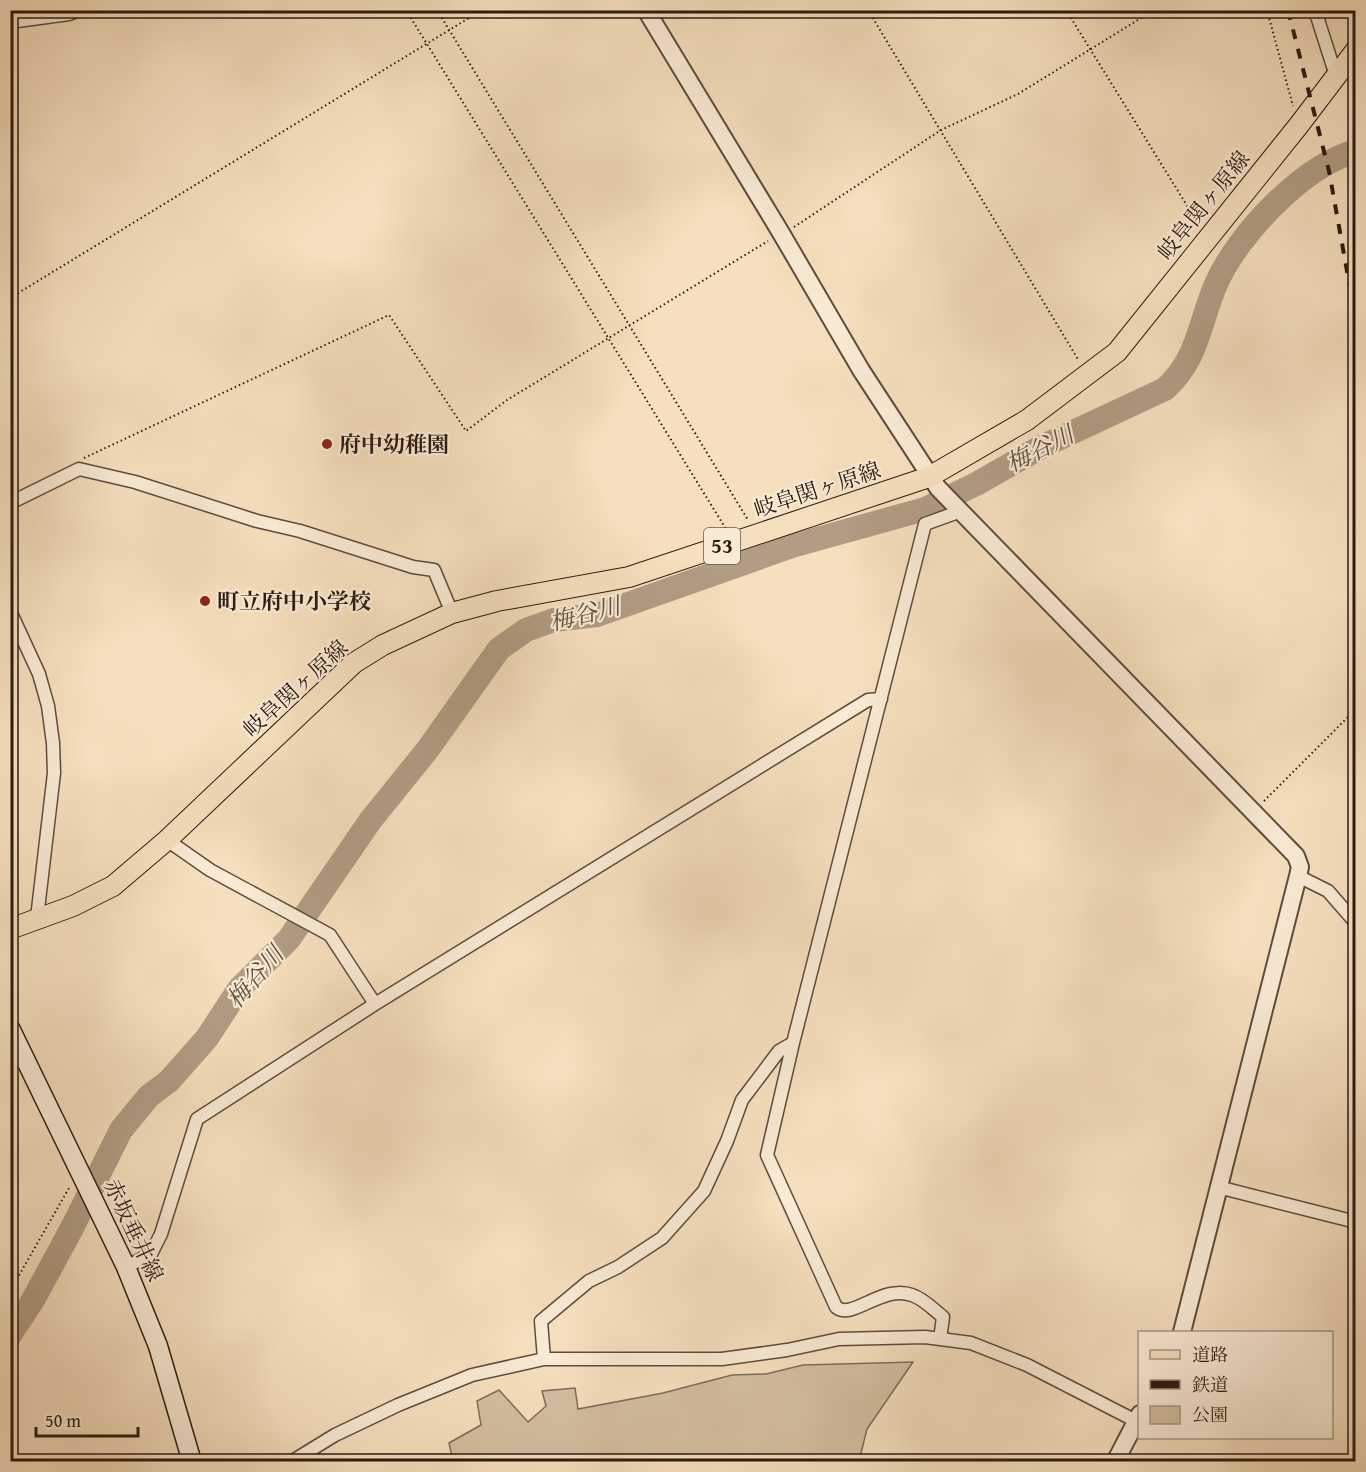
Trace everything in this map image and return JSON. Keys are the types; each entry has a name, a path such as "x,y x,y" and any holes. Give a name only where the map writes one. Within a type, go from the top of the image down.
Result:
{"main road":[{"name":"岐阜関ヶ原線","path":"10,929 73,906 113,886 167,840 354,663 383,645 452,613 497,601 630,576 756,534 933,482 1027,420 1117,352 1299,125 1356,50"},
{"name":"赤坂垂井線","path":"10,1028 126,1268 158,1346 192,1461"}],"street":[{"path":"10,22 69,14 79,10"},
{"path":"646,10 782,233 861,370 933,482 1296,856 1300,867 1298,876 1182,1331"},
{"path":"1316,10 1336,76"},
{"path":"10,503 79,469 135,482 413,567 434,570 452,613"},
{"path":"940,1339 943,1317 913,1295 899,1292 883,1294 845,1312 836,1307 767,1155 793,1043 925,524 958,508"},
{"path":"10,611 39,674 48,706 53,743 54,773 37,918"},
{"path":"126,1268 151,1254 156,1244 197,1119 375,1004 868,700 880,699"},
{"path":"167,840 210,870 330,934 375,1004"},
{"path":"1298,876 1328,891 1356,923"},
{"path":"544,1359 541,1321 589,1281 618,1267 662,1238 704,1191 742,1100 779,1051 793,1043"},
{"path":"1218,1187 1356,1222"},
{"path":"291,1461 335,1435 398,1405 472,1375 544,1359 722,1359 787,1350 839,1339 925,1337 971,1343 1027,1365 1138,1418 1115,1461"}],"path":[{"path":"406,10 607,340 734,542"},
{"path":"437,10 756,534"},
{"path":"10,298 482,10"},
{"path":"868,10 1088,376"},
{"path":"1066,10 1207,237"},
{"path":"79,469 85,456 389,315 466,431 507,400 782,233 804,223 941,130 1018,94 1154,10"},
{"path":"1267,10 1299,125"},
{"path":"1254,812 1356,709"},
{"path":"10,1292 79,1170"}],"green space":[{"path":"913,1362 867,1429 859,1461 453,1461 449,1443 481,1425 477,1401 499,1390 528,1422 546,1406 542,1391 575,1388 578,1409 663,1393 732,1375 766,1374 803,1365"}],"waterway":[{"name":"梅谷川","path":"10,1335 33,1300 72,1228 121,1130 149,1096 169,1081 207,1038 239,989 289,939 370,821 428,749 499,649 526,630 554,620 597,615 792,546 925,509 978,483 1041,447 1165,389 1185,365 1192,352 1210,298 1226,265 1256,224 1294,186 1336,159 1356,151"}],"railway":[{"path":"1288,10 1329,171 1356,321"}],"place":[{"name":"府中幼稚園","path":"327,444"},
{"name":"町立府中小学校","path":"205,601"}]}
